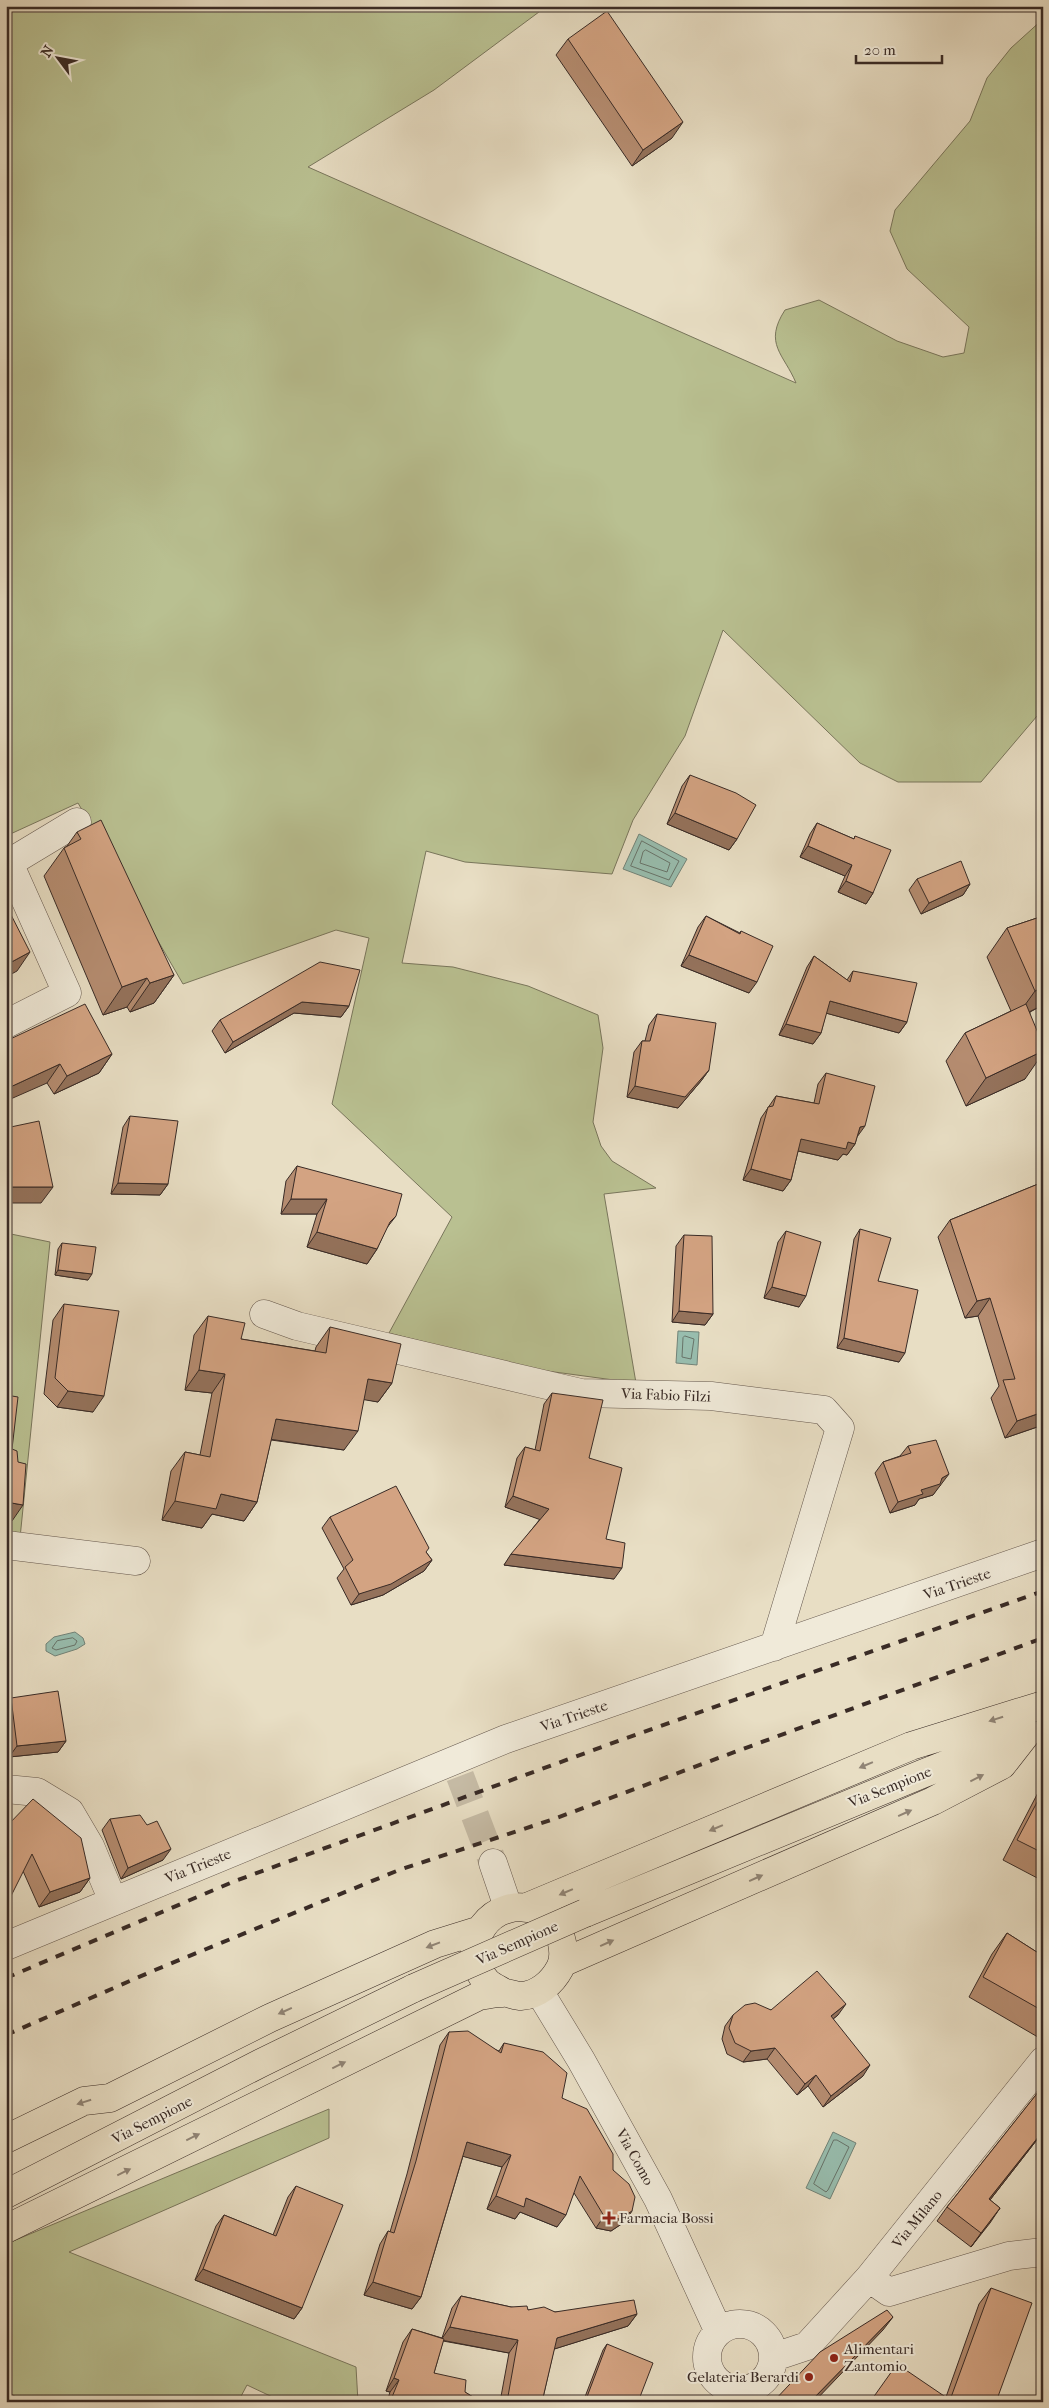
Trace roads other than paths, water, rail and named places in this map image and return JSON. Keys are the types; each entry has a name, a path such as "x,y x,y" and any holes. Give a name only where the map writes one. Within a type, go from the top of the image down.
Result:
{"main road":[{"path":"518,1907 544,1913 557,1927 564,1944 562,1963 554,1979 539,1991 521,1996 503,1992 487,1982 477,1966 475,1948 480,1930 491,1916 518,1907 911,1746 1043,1704"},
{"path":"562,1963 933,1801 1002,1765 1035,1730"},
{"name":"Via Sempione","path":"6,2194 261,2063 414,1988 585,1913 922,1774 1035,1730"},
{"path":"6,2139 84,2101 110,2098 270,2018 434,1944 480,1930"},
{"path":"6,2229 479,1996 503,1992"}],"street":[{"path":"6,1024 67,993 7,864 78,822"},
{"name":"Via Fabio Filzi","path":"264,1314 297,1326 581,1393 711,1396 824,1410 840,1428 774,1647"},
{"path":"6,1545 136,1561"},
{"name":"Via Trieste","path":"6,1946 114,1901 457,1767 506,1739 1043,1554"},
{"path":"6,1789 37,1792 70,1812 90,1846 114,1901"},
{"path":"494,1864 518,1907"},
{"name":"Via Como","path":"539,1991 581,2060 658,2198 718,2330"},
{"name":"Via Milano","path":"774,2357 807,2346 870,2278 1043,2061"},
{"path":"870,2278 890,2292 1009,2256 1043,2252"},
{"path":"736,2323 755,2326 768,2338 774,2357 770,2372 759,2385 741,2396 726,2388 713,2377 706,2361 708,2344 718,2330 736,2323"}],"water":[{"path":"639,834 687,859 671,887 623,869"},
{"path":"678,1331 699,1332 697,1365 676,1363"},
{"path":"75,1632 83,1638 85,1644 77,1649 55,1656 46,1651 46,1644 54,1637"},
{"path":"833,2132 856,2143 830,2199 806,2188"}],"tunnel":[{"path":"460,1776 493,1863"}],"railway":[{"path":"6,1978 235,1881 621,1740 1043,1591"},
{"path":"6,2035 155,1970 399,1870 551,1820 1043,1638"}],"place":[{"name":"Farmacia Bossi","path":"609,2218"},
{"name":"Alimentari Zantomio","path":"834,2358"},
{"name":"Gelateria Berardi","path":"809,2377"}]}
